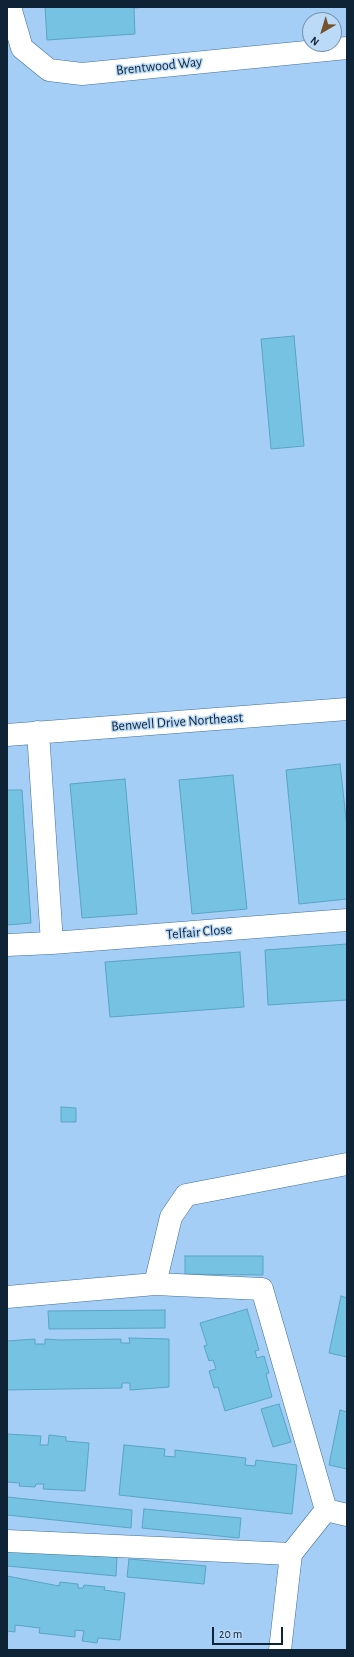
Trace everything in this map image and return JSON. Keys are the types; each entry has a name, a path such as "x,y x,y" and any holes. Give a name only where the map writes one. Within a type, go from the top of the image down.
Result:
{"street":[{"name":"Brentwood Way","path":"10,7 22,48 49,70 82,74 347,48"},
{"name":"Benwell Drive Northeast","path":"7,735 347,709"},
{"path":"38,732 52,944"},
{"name":"Telfair Close","path":"7,945 52,944 347,920"},
{"path":"155,1284 171,1217 186,1195 347,1164"},
{"path":"7,1297 155,1284 262,1289 326,1510"},
{"path":"326,1510 347,1515"},
{"path":"280,1650 292,1554 326,1510"},
{"path":"7,1540 292,1554"}],"building":[{"path":"45,7 148,7 134,8 135,34 47,40"},
{"path":"294,336 304,446 271,449 261,339"},
{"path":"340,764 347,827 347,899 299,904 286,770"},
{"path":"233,775 247,909 192,914 179,780"},
{"path":"125,779 137,914 82,918 70,784"},
{"path":"7,790 22,790 31,923 7,925"},
{"path":"347,944 347,1000 268,1005 265,950"},
{"path":"240,952 244,1007 110,1017 105,962"},
{"path":"61,1107 76,1108 76,1122 61,1122"},
{"path":"185,1256 263,1256 263,1275 185,1274"},
{"path":"341,1296 347,1298 347,1357 329,1353"},
{"path":"247,1309 259,1350 255,1351 257,1358 264,1356 269,1373 266,1374 272,1397 225,1411 218,1387 214,1388 209,1371 216,1369 213,1360 209,1361 204,1346 207,1345 200,1323"},
{"path":"165,1310 165,1328 49,1329 48,1311"},
{"path":"129,1338 169,1339 169,1387 130,1390 130,1383 122,1383 122,1388 7,1390 7,1341 35,1339 35,1344 45,1344 45,1339 121,1339 121,1343 130,1343"},
{"path":"279,1404 291,1442 273,1447 261,1409"},
{"path":"340,1410 347,1412 347,1469 329,1465"},
{"path":"7,1434 41,1436 40,1445 48,1445 49,1435 66,1437 66,1441 89,1443 85,1491 43,1489 44,1484 36,1484 35,1487 19,1486 20,1483 7,1482"},
{"path":"124,1445 165,1449 164,1456 175,1457 175,1450 246,1458 245,1465 255,1466 256,1460 297,1465 292,1514 119,1495"},
{"path":"7,1497 132,1510 131,1528 7,1515"},
{"path":"144,1509 241,1518 239,1538 142,1528"},
{"path":"7,1548 117,1557 116,1576 7,1566"},
{"path":"129,1559 206,1566 204,1584 127,1577"},
{"path":"7,1576 59,1586 60,1582 78,1584 78,1588 83,1588 84,1585 105,1587 104,1590 125,1593 120,1640 98,1638 97,1643 82,1641 84,1631 75,1630 75,1637 39,1633 40,1628 15,1625 15,1632 7,1631"}]}
